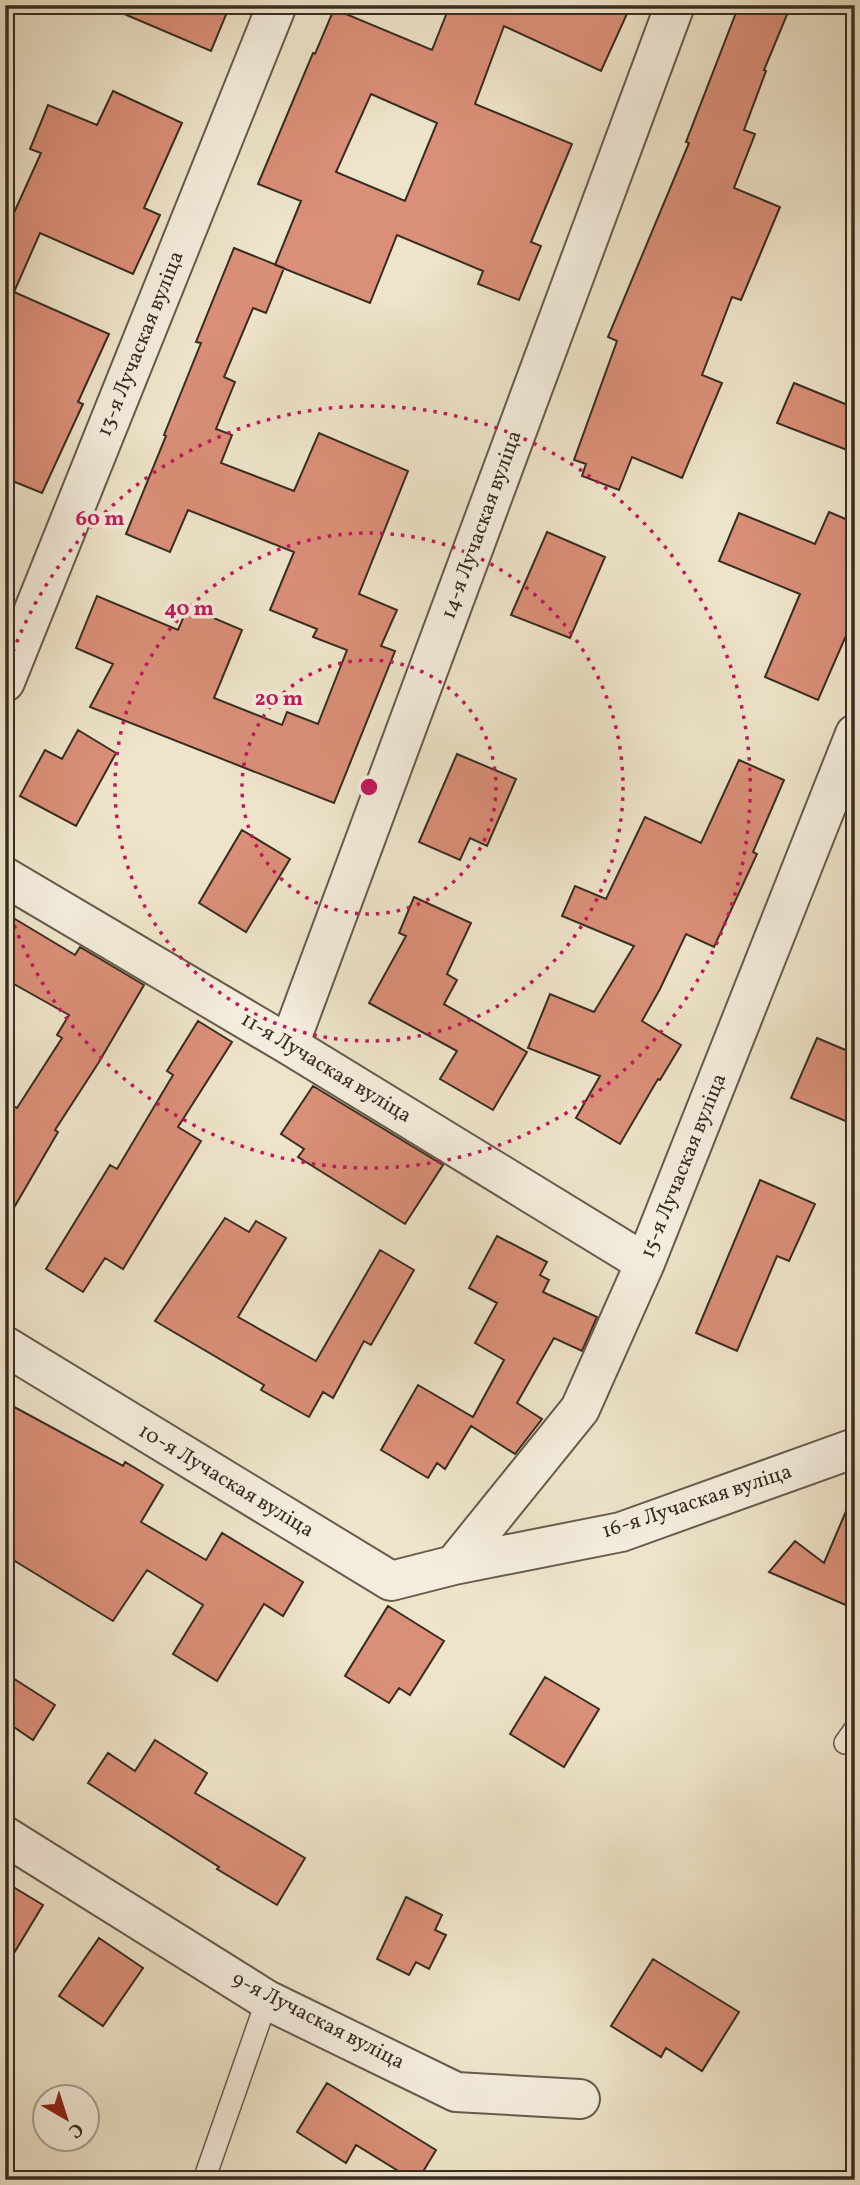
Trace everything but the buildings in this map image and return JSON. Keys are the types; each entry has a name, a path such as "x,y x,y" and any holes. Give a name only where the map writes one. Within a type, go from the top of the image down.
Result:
{"street":[{"name":"13-я Лучаская вуліца","path":"5,682 277,5"},
{"name":"14-я Лучаская вуліца","path":"289,1045 675,5"},
{"name":"15-я Лучаская вуліца","path":"454,1564 580,1409 645,1263 855,734"},
{"name":"11-я Лучаская вуліца","path":"5,877 289,1045 645,1263"},
{"name":"10-я Лучаская вуліца","path":"5,1346 391,1581 454,1564"},
{"name":"16-я Лучаская вуліца","path":"454,1564 621,1532 855,1448"},
{"name":"9-я Лучаская вуліца","path":"5,1836 267,2000 456,2092 580,2099"}],"lane":[{"path":"205,2180 267,2000"}]}
